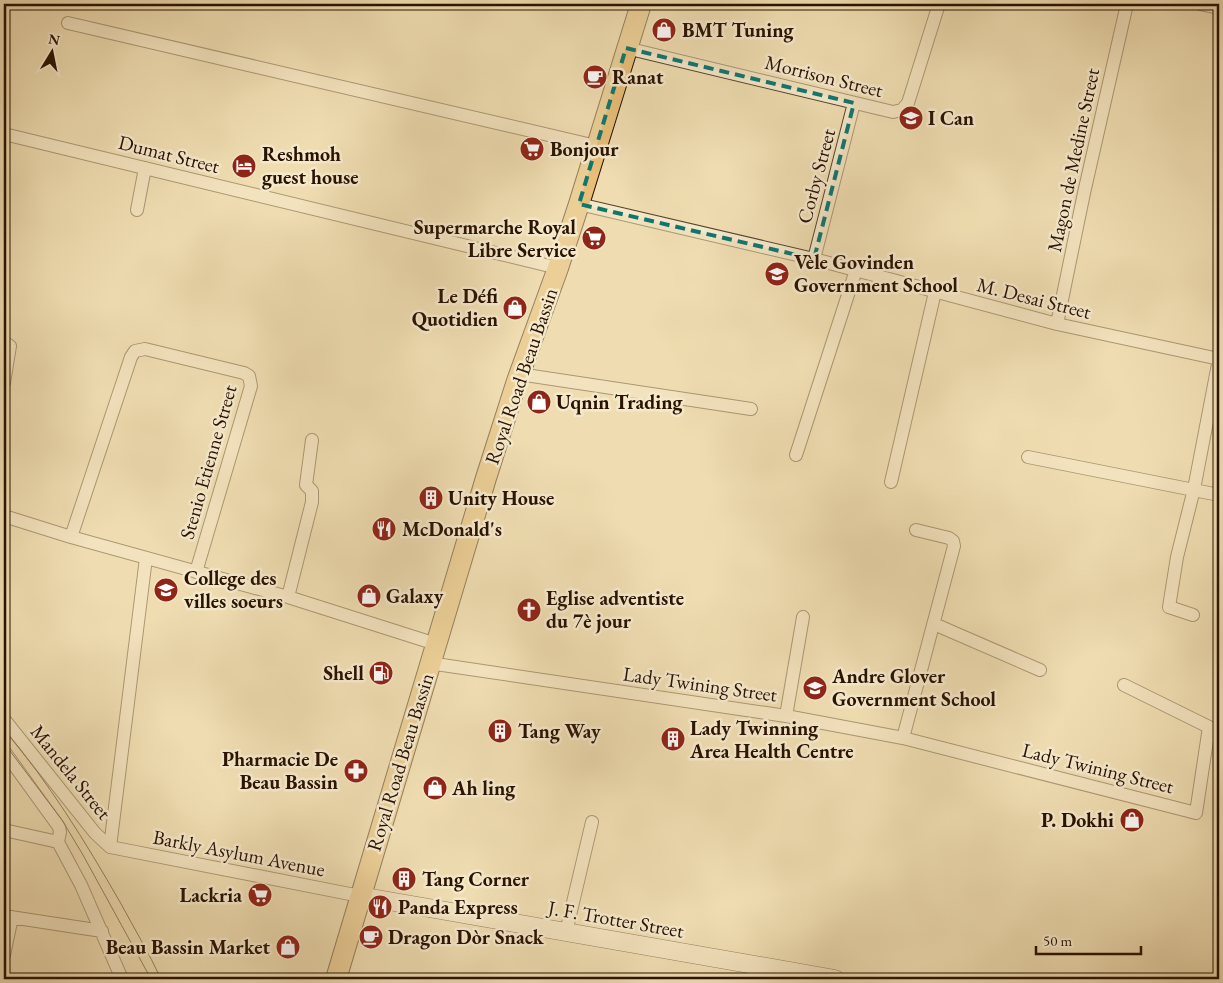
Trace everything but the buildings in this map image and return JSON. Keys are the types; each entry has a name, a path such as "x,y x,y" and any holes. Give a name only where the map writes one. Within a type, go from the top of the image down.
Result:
{"main road":[{"name":"Royal Road Beau Bassin","path":"336,979 486,478 519,374 579,204 641,4"}],"street":[{"name":"Morrison Street","path":"626,48 893,112 902,110 908,103 939,4"},
{"name":"Magon de Medine Street","path":"1057,324 1084,193 1128,4"},
{"path":"1200,4 1219,8"},
{"path":"68,22 596,146"},
{"name":"Corby Street","path":"814,259 854,103"},
{"name":"Dumat Street","path":"4,134 558,268"},
{"path":"137,210 145,168"},
{"name":"M. Desai Street","path":"579,204 814,259 1057,324 1219,359"},
{"path":"796,455 856,270"},
{"path":"890,482 935,292"},
{"path":"4,342 10,346 4,383"},
{"name":"Stenio Etienne Street","path":"71,537 130,358 136,351 145,349 244,372 249,376 251,386 196,572"},
{"path":"1193,615 1169,607 1177,557 1194,489 1219,359"},
{"path":"519,374 752,409"},
{"path":"288,597 312,502 312,491 306,484 312,440"},
{"path":"1028,458 1219,495"},
{"path":"4,516 71,537 288,597 436,644"},
{"path":"903,738 954,546 950,538 916,530"},
{"path":"110,847 146,558"},
{"path":"786,716 802,617"},
{"path":"934,624 1040,670"},
{"name":"Lady Twining Street","path":"430,663 786,716 903,738 1196,813 1209,727 1124,685"},
{"name":"Mandela Street","path":"4,719 95,833 110,847"},
{"path":"4,751 59,827 58,842 102,931 122,979"},
{"path":"566,932 592,822"},
{"path":"4,830 58,842"},
{"name":"Barkly Asylum Avenue","path":"110,847 360,896"},
{"name":"J. F. Trotter Street","path":"360,896 835,979"},
{"path":"4,955 8,917 102,931"}],"highlighted area":[{"path":"626,48 854,103 814,259 579,204"}],"tram line":[{"path":"4,729 36,770 80,835 120,902 161,979"},
{"path":"4,743 62,820 151,979"}],"place":[{"name":"BMT Tuning","path":"664,30"},
{"name":"Ranat","path":"595,77"},
{"name":"I Can","path":"911,118"},
{"name":"Bonjour","path":"532,149"},
{"name":"Reshmoh guest house","path":"244,166"},
{"name":"Supermarche Royal Libre Service","path":"594,238"},
{"name":"Vèle Govinden Government School","path":"777,274"},
{"name":"Le Défi Quotidien","path":"515,308"},
{"name":"Uqnin Trading","path":"539,402"},
{"name":"Unity House","path":"431,498"},
{"name":"McDonald's","path":"384,529"},
{"name":"College des villes soeurs","path":"166,590"},
{"name":"Galaxy","path":"369,596"},
{"name":"Eglise adventiste du 7è jour","path":"529,610"},
{"name":"Shell","path":"381,673"},
{"name":"Andre Glover Government School","path":"815,688"},
{"name":"Tang Way","path":"500,731"},
{"name":"Lady Twinning Area Health Centre","path":"673,739"},
{"name":"Pharmacie De Beau Bassin","path":"356,771"},
{"name":"Ah ling","path":"435,788"},
{"name":"P. Dokhi","path":"1132,820"},
{"name":"Tang Corner","path":"404,879"},
{"name":"Lackria","path":"260,895"},
{"name":"Panda Express","path":"380,907"},
{"name":"Dragon Dòr Snack","path":"371,937"},
{"name":"Beau Bassin Market","path":"288,947"}]}
